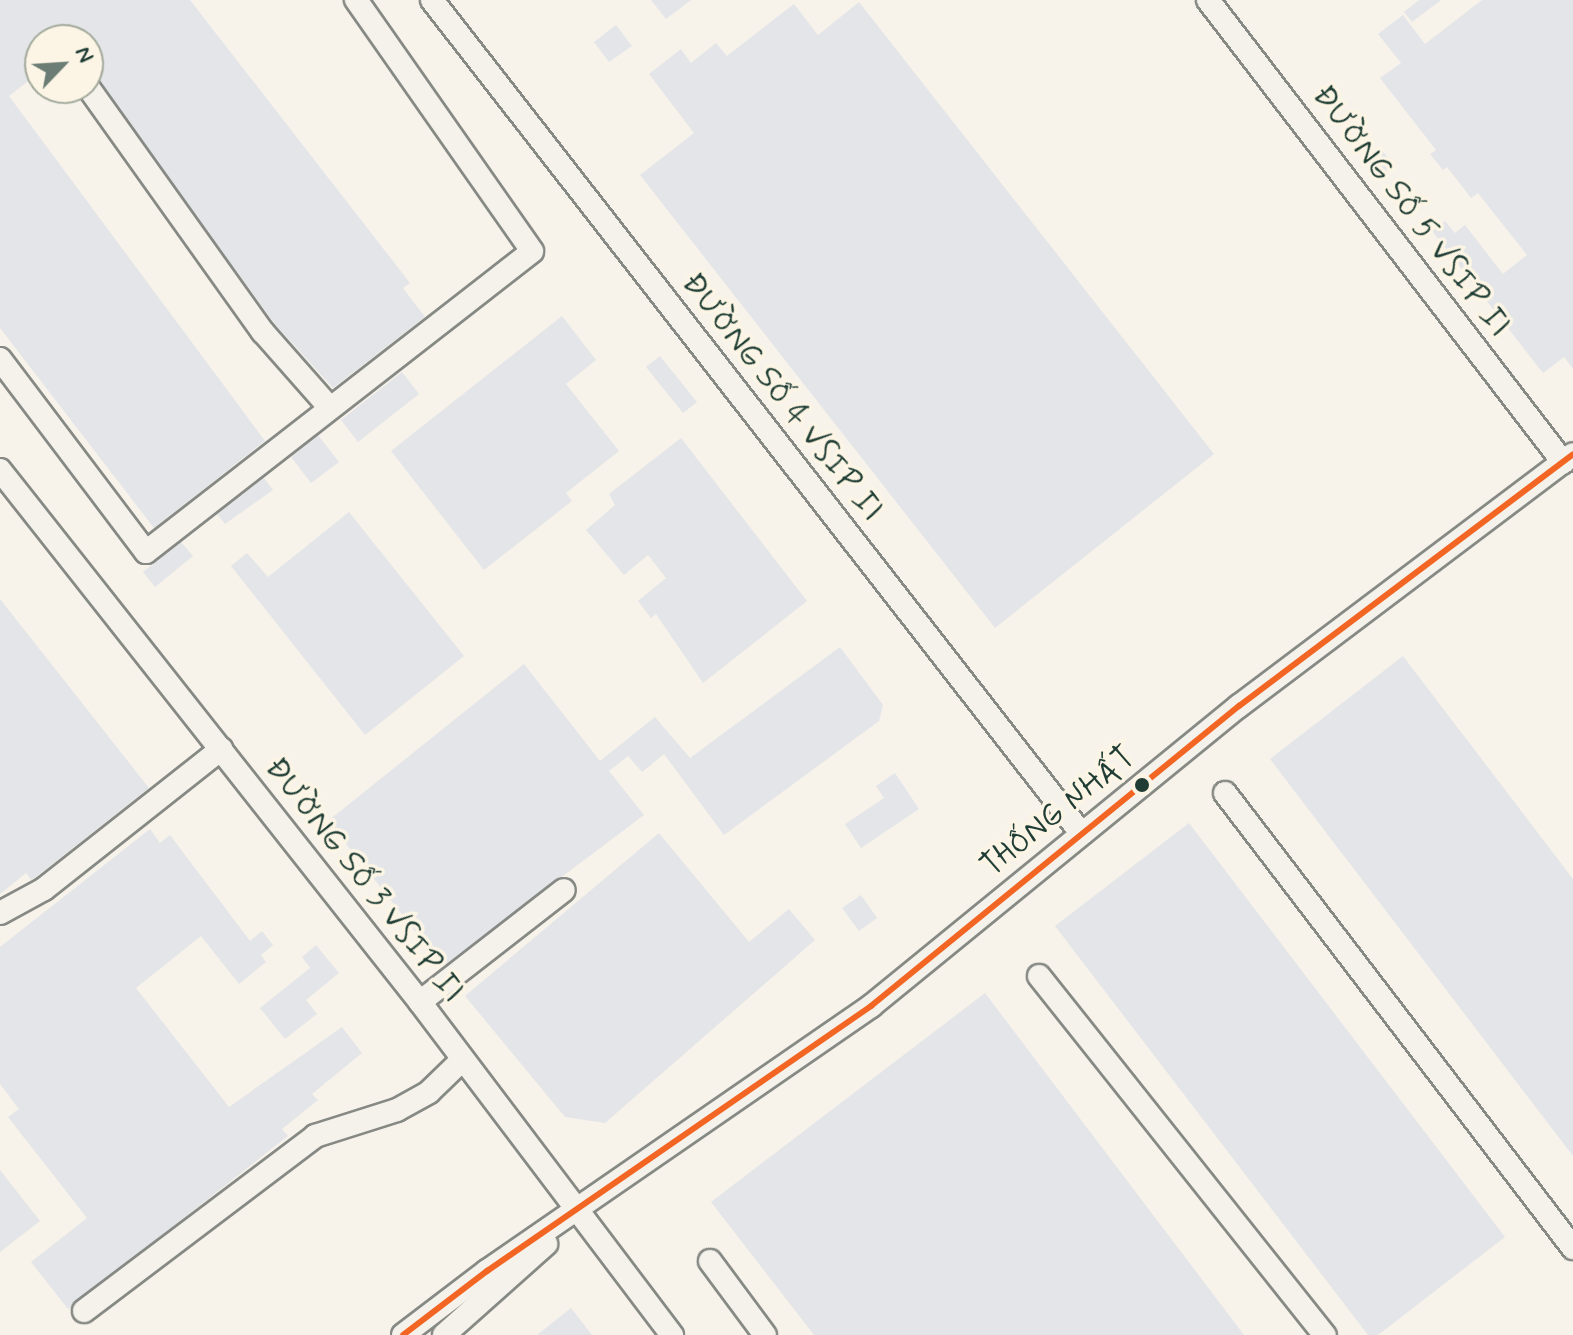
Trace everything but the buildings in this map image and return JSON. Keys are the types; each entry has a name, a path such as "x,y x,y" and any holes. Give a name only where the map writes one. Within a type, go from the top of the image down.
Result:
{"street":[{"path":"0,359 146,552 532,251 356,0"},
{"name":"ĐƯỜNG SỐ 4 VSIP II","path":"432,0 1082,834"},
{"name":"ĐƯỜNG SỐ 5 VSIP II","path":"1208,0 1568,458"},
{"path":"100,104 263,332 330,408"},
{"name":"THỐNG NHẤT","path":"403,1335 487,1271 579,1212 871,1006 1239,706 1568,458"},
{"name":"ĐƯỜNG SỐ 3 VSIP II","path":"0,470 420,1002 672,1335"},
{"path":"0,913 44,889 221,749"},
{"path":"1225,793 1573,1248"},
{"path":"420,1002 564,890"},
{"path":"1039,976 1325,1335"},
{"path":"84,1311 315,1136 397,1110 429,1092 462,1060"},
{"name":"THỐNG NHẤT","path":"444,1335 500,1290 579,1212"},
{"path":"710,1261 765,1335"}],"transit line":[{"path":"403,1335 487,1271 871,1006 1239,706 1573,454"}]}
